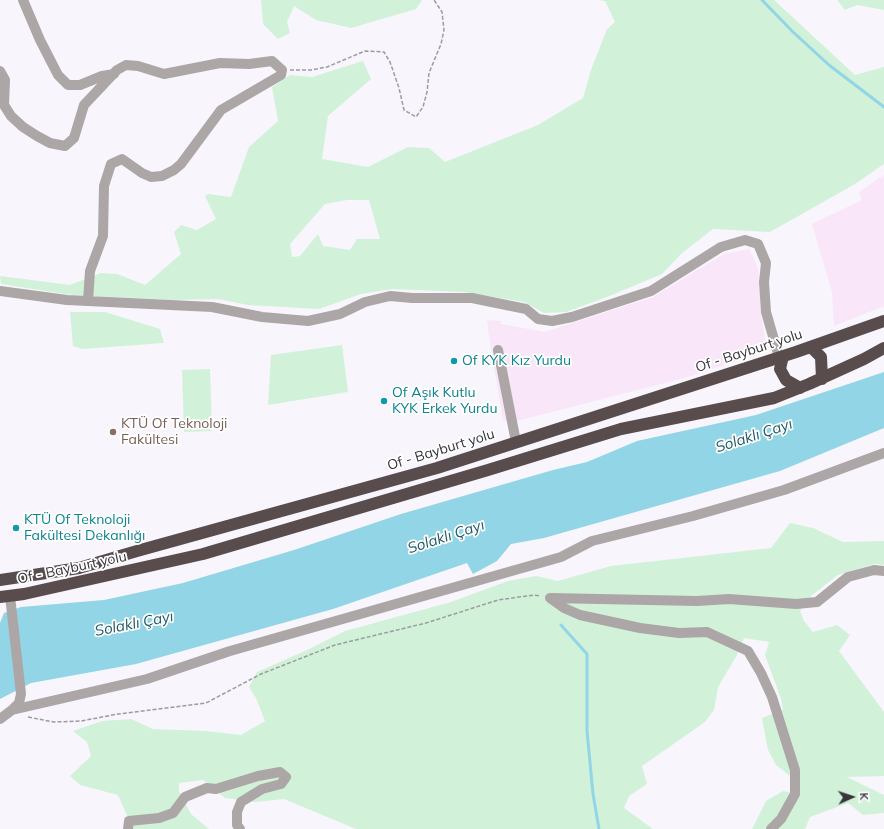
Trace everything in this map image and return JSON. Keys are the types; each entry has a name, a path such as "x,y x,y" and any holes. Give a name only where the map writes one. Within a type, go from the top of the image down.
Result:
{"highway":[{"name":"Of - Bayburt yolu","path":"0,580 79,568 437,468 781,357 884,321"},
{"path":"811,347 821,357 822,379"},
{"name":"Of - Bayburt yolu","path":"7,599 203,554 622,429 774,398 822,379 884,348"},
{"path":"781,357 780,370 786,380 800,388"}],"street":[{"path":"23,0 54,68 68,86 80,85 102,76 114,74"},
{"path":"0,70 5,80 6,91 4,105 11,116 23,127 37,136 50,143 66,146 74,138 84,105 117,70 126,65 138,66 164,74 220,63 249,64 272,61 282,70 281,75 221,110 181,164 174,170 162,176 151,177 142,173 122,159 111,164 104,186 102,236 90,271 88,301"},
{"path":"0,291 67,300 212,307 262,317 308,321 340,314 365,302 390,296 412,298 472,298 526,309 538,319 552,321 572,317 652,291 721,247 745,240 758,244 766,263 764,282 766,312 781,357"},
{"path":"498,350 516,442"},
{"path":"12,710 148,679 230,651 561,557 592,541 693,516 784,490 884,453"},
{"path":"550,598 697,601 729,599 796,604 817,602 848,577 874,570 884,571"},
{"path":"550,598 564,608 580,615 640,628 679,633 707,632 748,651 761,673 772,697 795,770 795,794 781,819 770,829"},
{"path":"0,719 19,703 21,694 7,599"},
{"path":"128,829 129,821 159,818 173,813 185,797 207,788 216,789 258,776 280,772 286,777 281,784 262,788 241,802 237,812 237,825 240,829"}],"path":[{"path":"282,70 311,70 327,67 365,51 384,52 390,62 399,88 404,110 416,117 423,107 427,92 429,74 441,44 444,30 442,12 434,0"},
{"path":"12,710 29,717 54,722 68,722 206,703 261,674 335,645 426,623 498,600 534,595 550,598"}],"shaded area":[{"path":"884,175 884,306 834,326 832,292 812,224 862,200 859,192"},
{"path":"749,249 758,268 761,314 767,350 688,377 513,422 503,420 487,320 501,321 501,324 545,332 653,297 724,254"}],"green space":[{"path":"261,0 422,0 416,9 351,28 316,20 294,6 287,22 290,33 278,39 263,24"},
{"path":"597,0 774,0 855,75 884,67 884,164 855,184 770,232 713,229 682,253 662,274 566,312 544,313 524,302 464,292 392,289 361,294 319,309 248,305 218,299 173,300 72,295 1,284 0,276 70,285 101,273 117,274 145,285 181,254 174,232 181,225 197,230 216,219 205,196 208,194 231,197 249,147 278,121 272,87 290,75 312,77 363,61 371,79 328,116 322,159 368,167 408,147 429,148 445,162 538,125 583,98 591,70 607,29 615,22 605,1","holes":["347,200 369,200 380,239 357,239 350,250 323,246 318,234 300,256 292,257 290,244 325,204"]},
{"path":"837,0 884,0 884,10 857,5 845,10"},
{"path":"70,312 105,312 160,329 164,343 82,349 73,346"},
{"path":"342,345 348,392 268,405 271,355"},
{"path":"210,369 212,431 184,432 182,370"},
{"path":"790,523 813,528 843,542 884,541 884,565 874,564 838,575 811,596 800,611 804,621 813,632 837,625 850,635 839,651 884,712 884,776 847,777 884,795 884,813 863,815 848,803 810,817 805,829 752,829 766,801 783,791 798,794 799,783 776,765 768,750 762,718 783,710 781,699 765,655 769,642 744,638 737,655 718,687 714,710 705,722 642,766 647,784 629,796 624,808 653,829 356,829 284,799 255,802 225,798 203,780 179,783 179,791 191,814 209,829 133,829 118,795 80,785 70,776 91,756 87,742 73,731 102,721 131,719 153,729 206,731 241,735 265,721 256,698 249,687 257,672 305,651 345,631 451,602 508,581 536,576 558,581 611,566 771,548"}],"water":[{"name":"Solaklı Çayı","path":"884,372 884,428 780,471 544,538 511,544 497,561 473,574 467,563 333,609 136,664 31,683 0,699 0,623 4,613 21,607 104,600 183,583 294,550 401,514 553,470 587,462 637,441 756,415"}],"waterway":[{"path":"762,0 793,32 829,65 884,107"},
{"path":"561,625 587,654 587,731 593,794 599,829"}],"place":[{"name":"Of KYK Kız Yurdu","path":"454,361"},
{"name":"Of Aşık Kutlu KYK Erkek Yurdu","path":"384,401"},
{"name":"KTÜ Of Teknoloji Fakültesi","path":"113,432"},
{"name":"KTÜ Of Teknoloji Fakültesi Dekanlığı","path":"16,528"}]}
